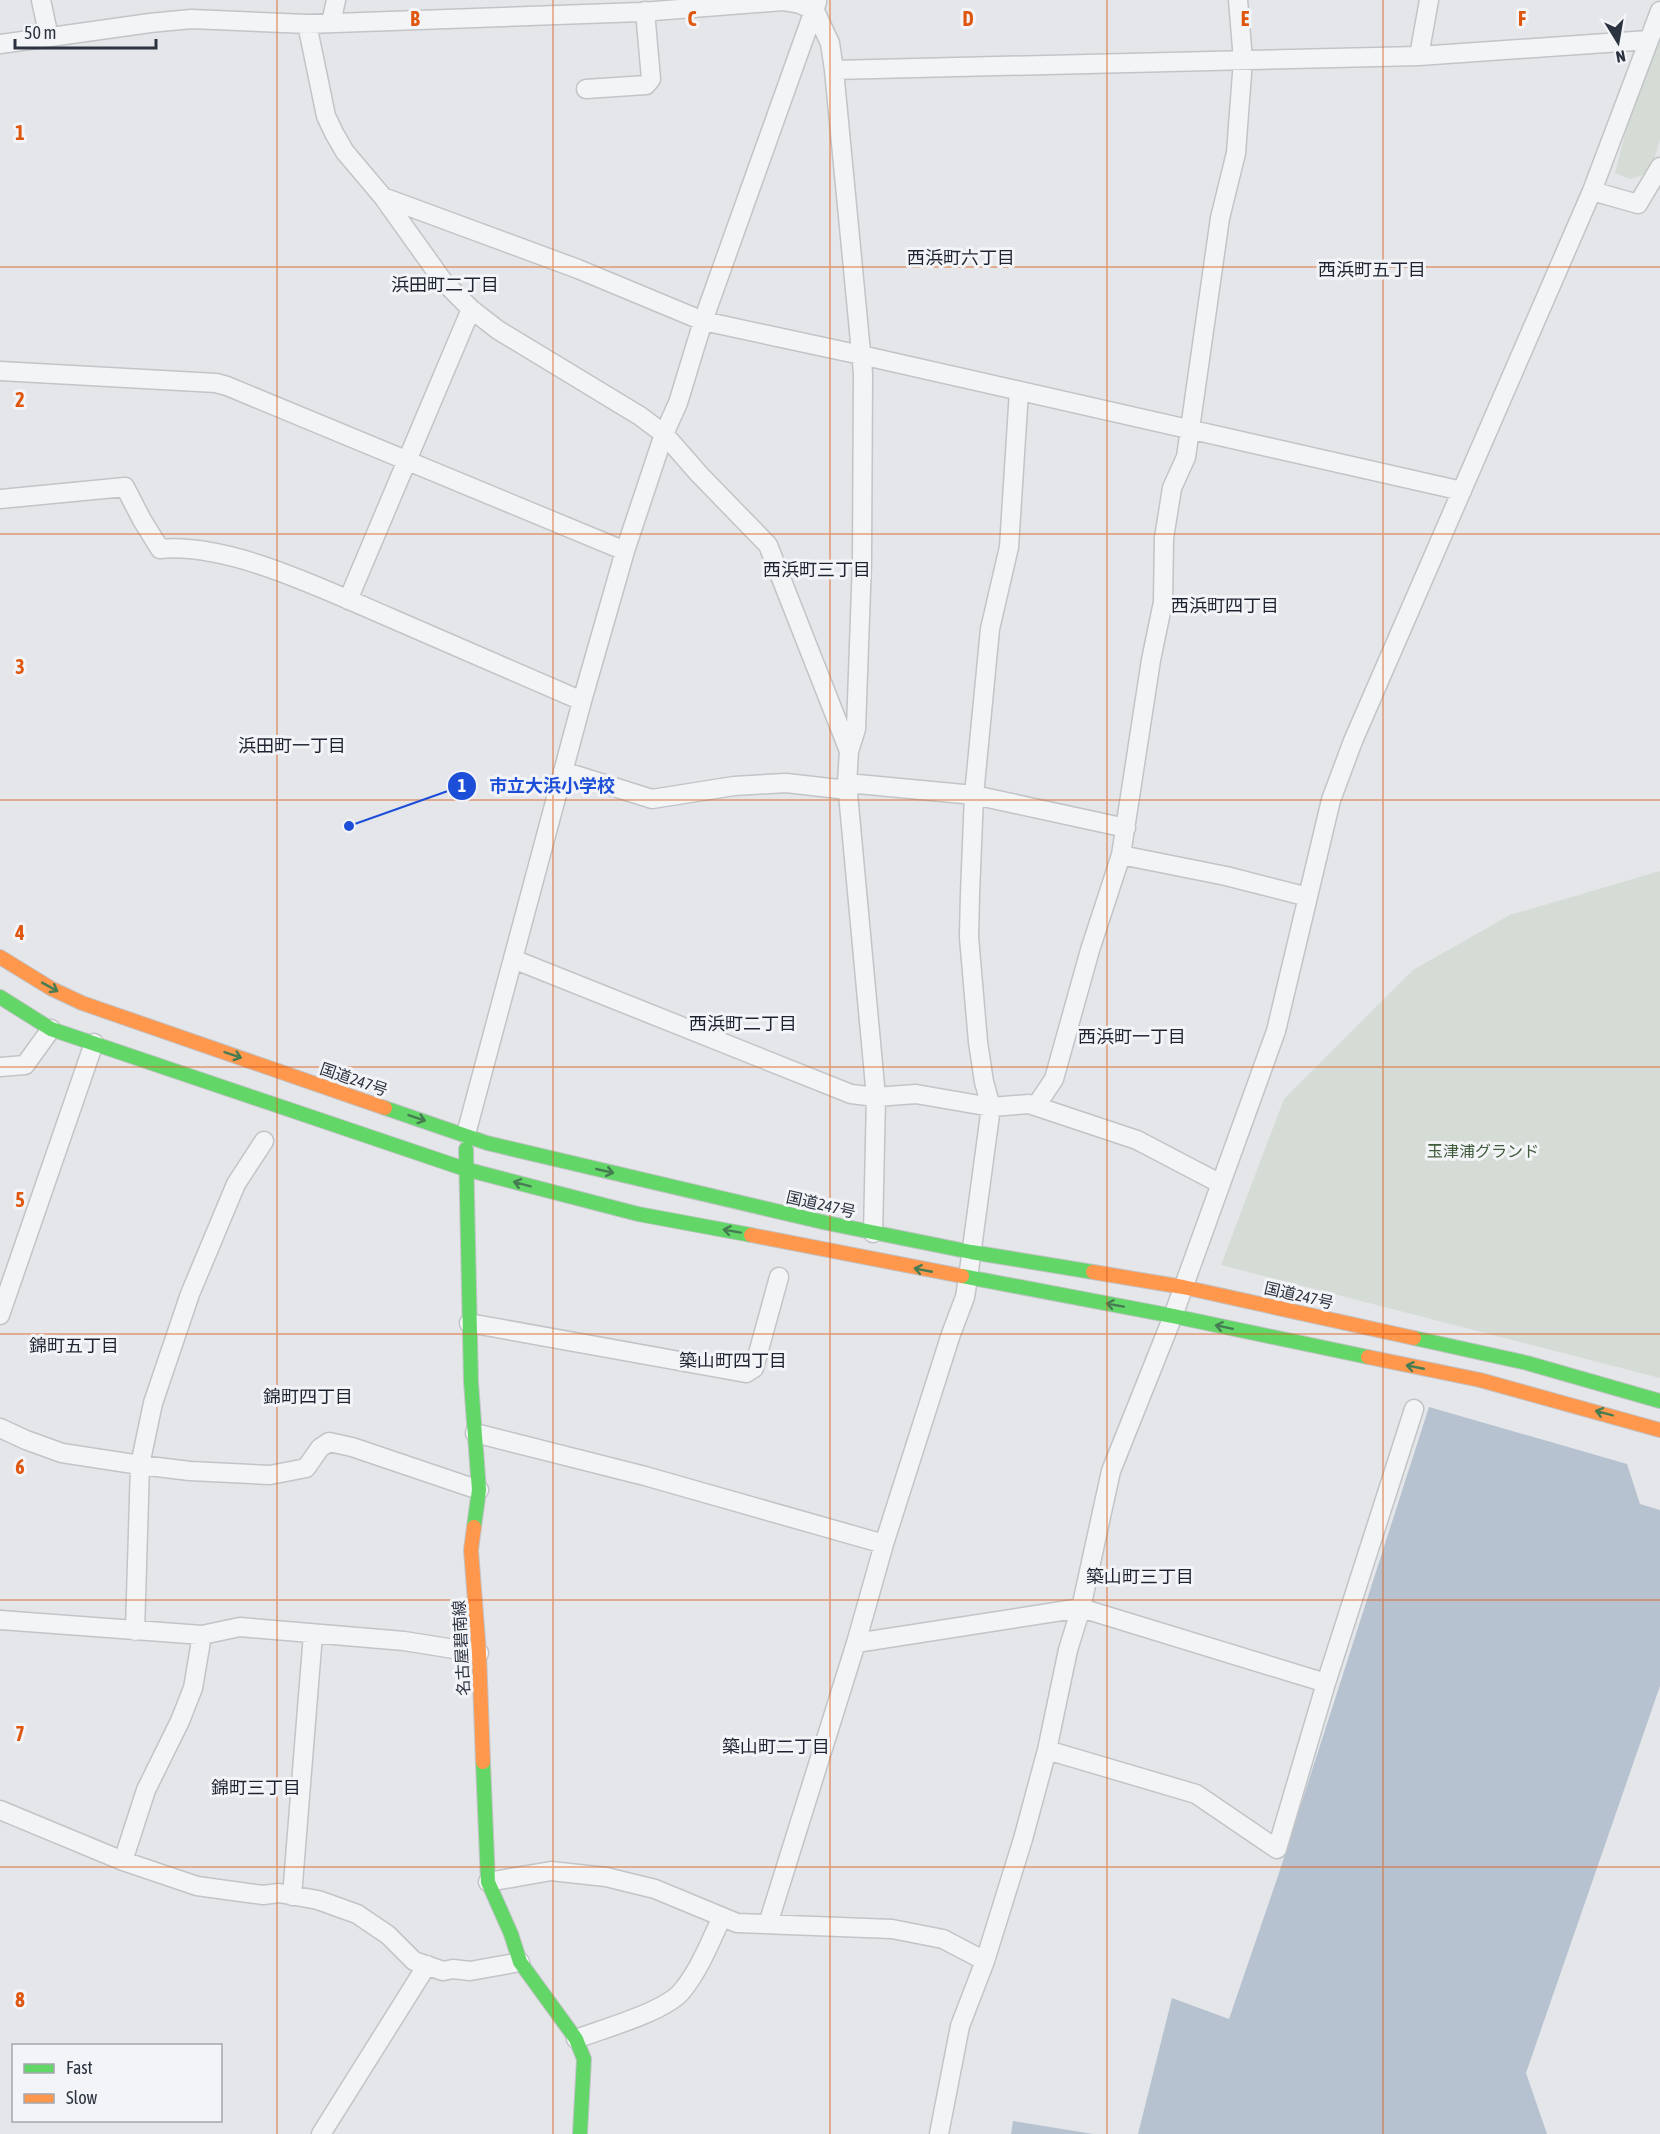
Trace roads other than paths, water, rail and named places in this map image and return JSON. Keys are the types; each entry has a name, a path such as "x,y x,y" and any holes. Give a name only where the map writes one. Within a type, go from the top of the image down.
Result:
{"main road":[{"name":"国道247号","path":"0,957 52,989 82,1003 488,1143 873,1233 1183,1287 1527,1363 1660,1401"},
{"path":"0,997 51,1029 465,1169 638,1214 1173,1316 1480,1380 1660,1430"},
{"name":"名古屋碧南線","path":"466,1134 469,1323 479,1490 471,1550 479,1653 488,1882 511,1934 520,1962 576,2039 584,2060 580,2134"}],"street":[{"path":"41,0 49,37"},
{"path":"331,23 336,0"},
{"path":"1036,1106 1054,1079 1090,950 1121,855 1126,828 1151,660 1163,602 1164,538 1172,488 1186,458 1220,218 1236,153 1243,60 1238,0"},
{"path":"1419,56 1429,0"},
{"path":"0,44 191,19 307,24 472,8 645,11 783,1 816,5"},
{"path":"816,5 830,43 834,70 861,355 862,572 856,729 849,751 847,786 876,1097 873,1233"},
{"path":"466,1134 582,701 625,551 664,434 678,403 703,321 816,5"},
{"path":"586,89 646,84 651,79 645,11"},
{"path":"939,2134 960,2026 985,1961 1023,1839 1047,1750 1068,1650 1081,1608 1111,1471 1173,1316 1276,1031 1331,800 1353,741 1592,190 1660,11"},
{"path":"307,24 326,116 330,125 345,152 383,197 443,281 471,309 498,330 640,416 664,434 699,474 768,545 849,751"},
{"path":"834,70 1419,56 1649,40"},
{"path":"1592,190 1638,204 1660,167"},
{"path":"383,197 578,269 703,321 1462,491"},
{"path":"348,600 471,309"},
{"path":"0,370 216,383 227,386 625,551"},
{"path":"768,1924 856,1643 884,1545 951,1334 965,1297 981,1196 991,1107 984,1082 978,1042 969,937 974,795 990,629 1009,547 1019,391"},
{"path":"0,499 125,487 160,549 179,547 227,555 269,568 582,701"},
{"path":"563,771 652,799 734,786 786,783 847,786 974,795 1126,828"},
{"path":"1121,855 1226,876 1308,897"},
{"path":"513,959 851,1094 876,1097 916,1094 991,1107 1029,1104 1137,1140 1221,1184"},
{"path":"0,1067 25,1065 51,1029"},
{"path":"0,1316 94,1043"},
{"path":"135,1631 140,1465 153,1403 190,1294 237,1184 264,1141"},
{"path":"469,1323 746,1373 754,1368 779,1277"},
{"path":"1047,1750 1196,1794 1277,1849 1326,1683 1414,1409"},
{"path":"0,1428 62,1453 190,1471 270,1475 306,1468 320,1448 329,1442 352,1447 479,1490"},
{"path":"475,1433 645,1476 884,1545"},
{"path":"856,1643 1081,1608 1326,1683"},
{"path":"0,1620 202,1635 240,1627 404,1641 479,1653"},
{"path":"292,1896 313,1634"},
{"path":"123,1861 146,1790 180,1721 193,1688 202,1635"},
{"path":"0,1810 123,1861 197,1886 263,1895 279,1893 318,1900 357,1914 388,1935 414,1960 443,1971 453,1969 470,1971 520,1962"},
{"path":"488,1882 551,1871 606,1877 655,1889 737,1923 892,1929 943,1939 985,1961"},
{"path":"576,2039 663,2006 681,1993 700,1964 722,1917"},
{"path":"321,2134 428,1965"}],"water":[{"path":"1429,1407 1627,1464 1640,1504 1660,1510 1660,1686 1526,2073 1547,2134 1138,2134 1172,1998 1229,2019 1279,1873"},
{"path":"1013,2121 1093,2134 1011,2134"}],"place":[{"name":"市立大浜小学校","path":"349,826"}],"district":[{"name":"西浜町六丁目","path":"961,257"},
{"name":"西浜町五丁目","path":"1372,269"},
{"name":"浜田町二丁目","path":"445,284"},
{"name":"西浜町三丁目","path":"817,569"},
{"name":"西浜町四丁目","path":"1225,605"},
{"name":"浜田町一丁目","path":"292,745"},
{"name":"西浜町二丁目","path":"743,1023"},
{"name":"西浜町一丁目","path":"1132,1036"},
{"name":"錦町五丁目","path":"74,1345"},
{"name":"築山町四丁目","path":"733,1360"},
{"name":"錦町四丁目","path":"308,1396"},
{"name":"築山町三丁目","path":"1140,1576"},
{"name":"築山町二丁目","path":"776,1746"},
{"name":"錦町三丁目","path":"256,1787"}],"park label":[{"name":"玉津浦グランド","path":"1483,1151"}]}
